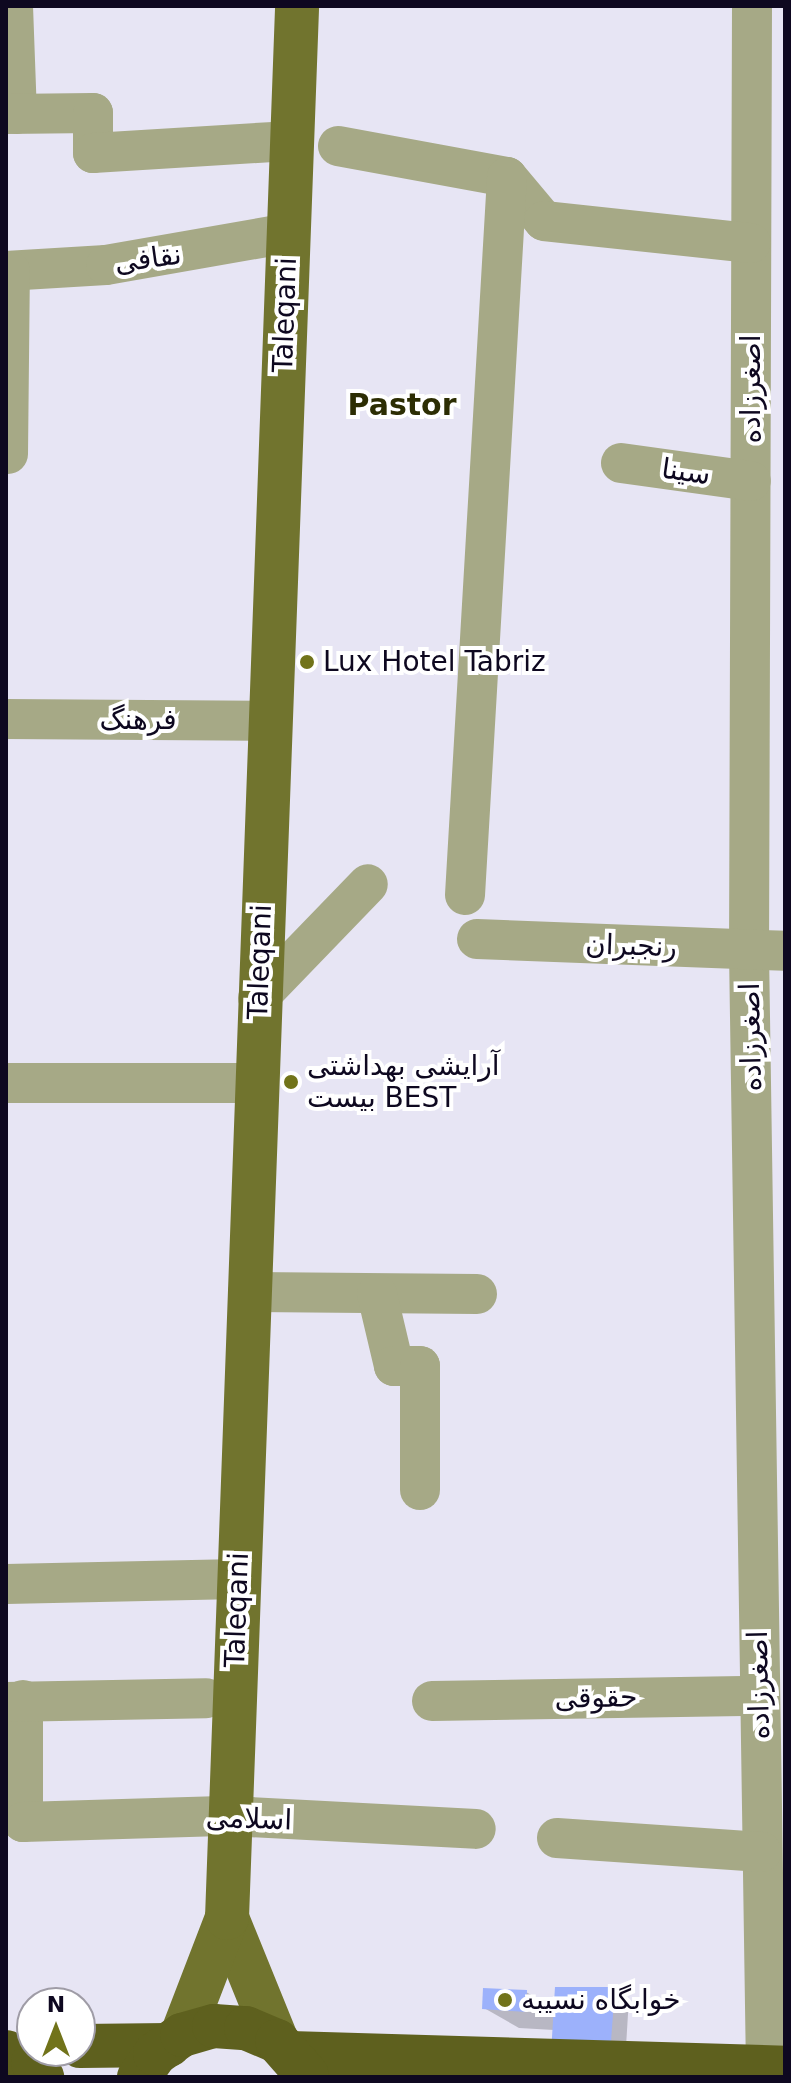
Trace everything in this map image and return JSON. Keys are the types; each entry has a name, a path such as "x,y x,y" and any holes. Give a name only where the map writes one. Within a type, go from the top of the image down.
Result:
{"highway":[{"path":"96,2045 176,2040 214,2026 246,2028 292,2057 429,2067 775,2068"},
{"path":"139,2077 176,2040"},
{"path":"6,2050 33,2063 42,2077"}],"main road":[{"name":"Taleqani","path":"176,2040 227,1918 258,998 297,6"},
{"name":"Taleqani","path":"227,1918 292,2057"}],"street":[{"path":"13,6 12,114 93,113 93,153 292,141"},
{"name":"اصغرزاده","path":"752,6 751,243 762,465 770,1253 771,1598 762,1852 774,1952 775,2068"},
{"path":"338,146 507,177 544,221 751,243"},
{"path":"465,895 507,177"},
{"name":"نقافی","path":"8,271 106,265 289,233"},
{"path":"8,271 8,454"},
{"name":"سینا","path":"621,463 762,465"},
{"name":"فرهنگ","path":"6,719 270,721"},
{"path":"258,998 368,884"},
{"name":"رنجبران","path":"477,939 767,951"},
{"path":"6,1083 256,1083"},
{"path":"248,1292 477,1294"},
{"path":"377,1294 394,1366 420,1366 420,1490"},
{"path":"6,1584 239,1579"},
{"path":"14,1701 206,1698"},
{"name":"اسلامی","path":"14,1701 23,1822 230,1816 476,1829"},
{"name":"حقوقی","path":"432,1701 768,1716"},
{"path":"557,1838 762,1852"}],"building":[{"path":"555,1987 615,1987 610,2055 551,2054"},
{"name":"خوابگاه نسیبه","path":"483,1988 527,1990 526,2012 482,2009"}],"place":[{"name":"Lux Hotel Tabriz","path":"307,662"},
{"name":"آرایشی بهداشتی بیست BEST","path":"291,1082"},
{"name":"خوابگاه نسیبه","path":"505,2000"}],"district":[{"name":"Pastor","path":"402,405"}]}
